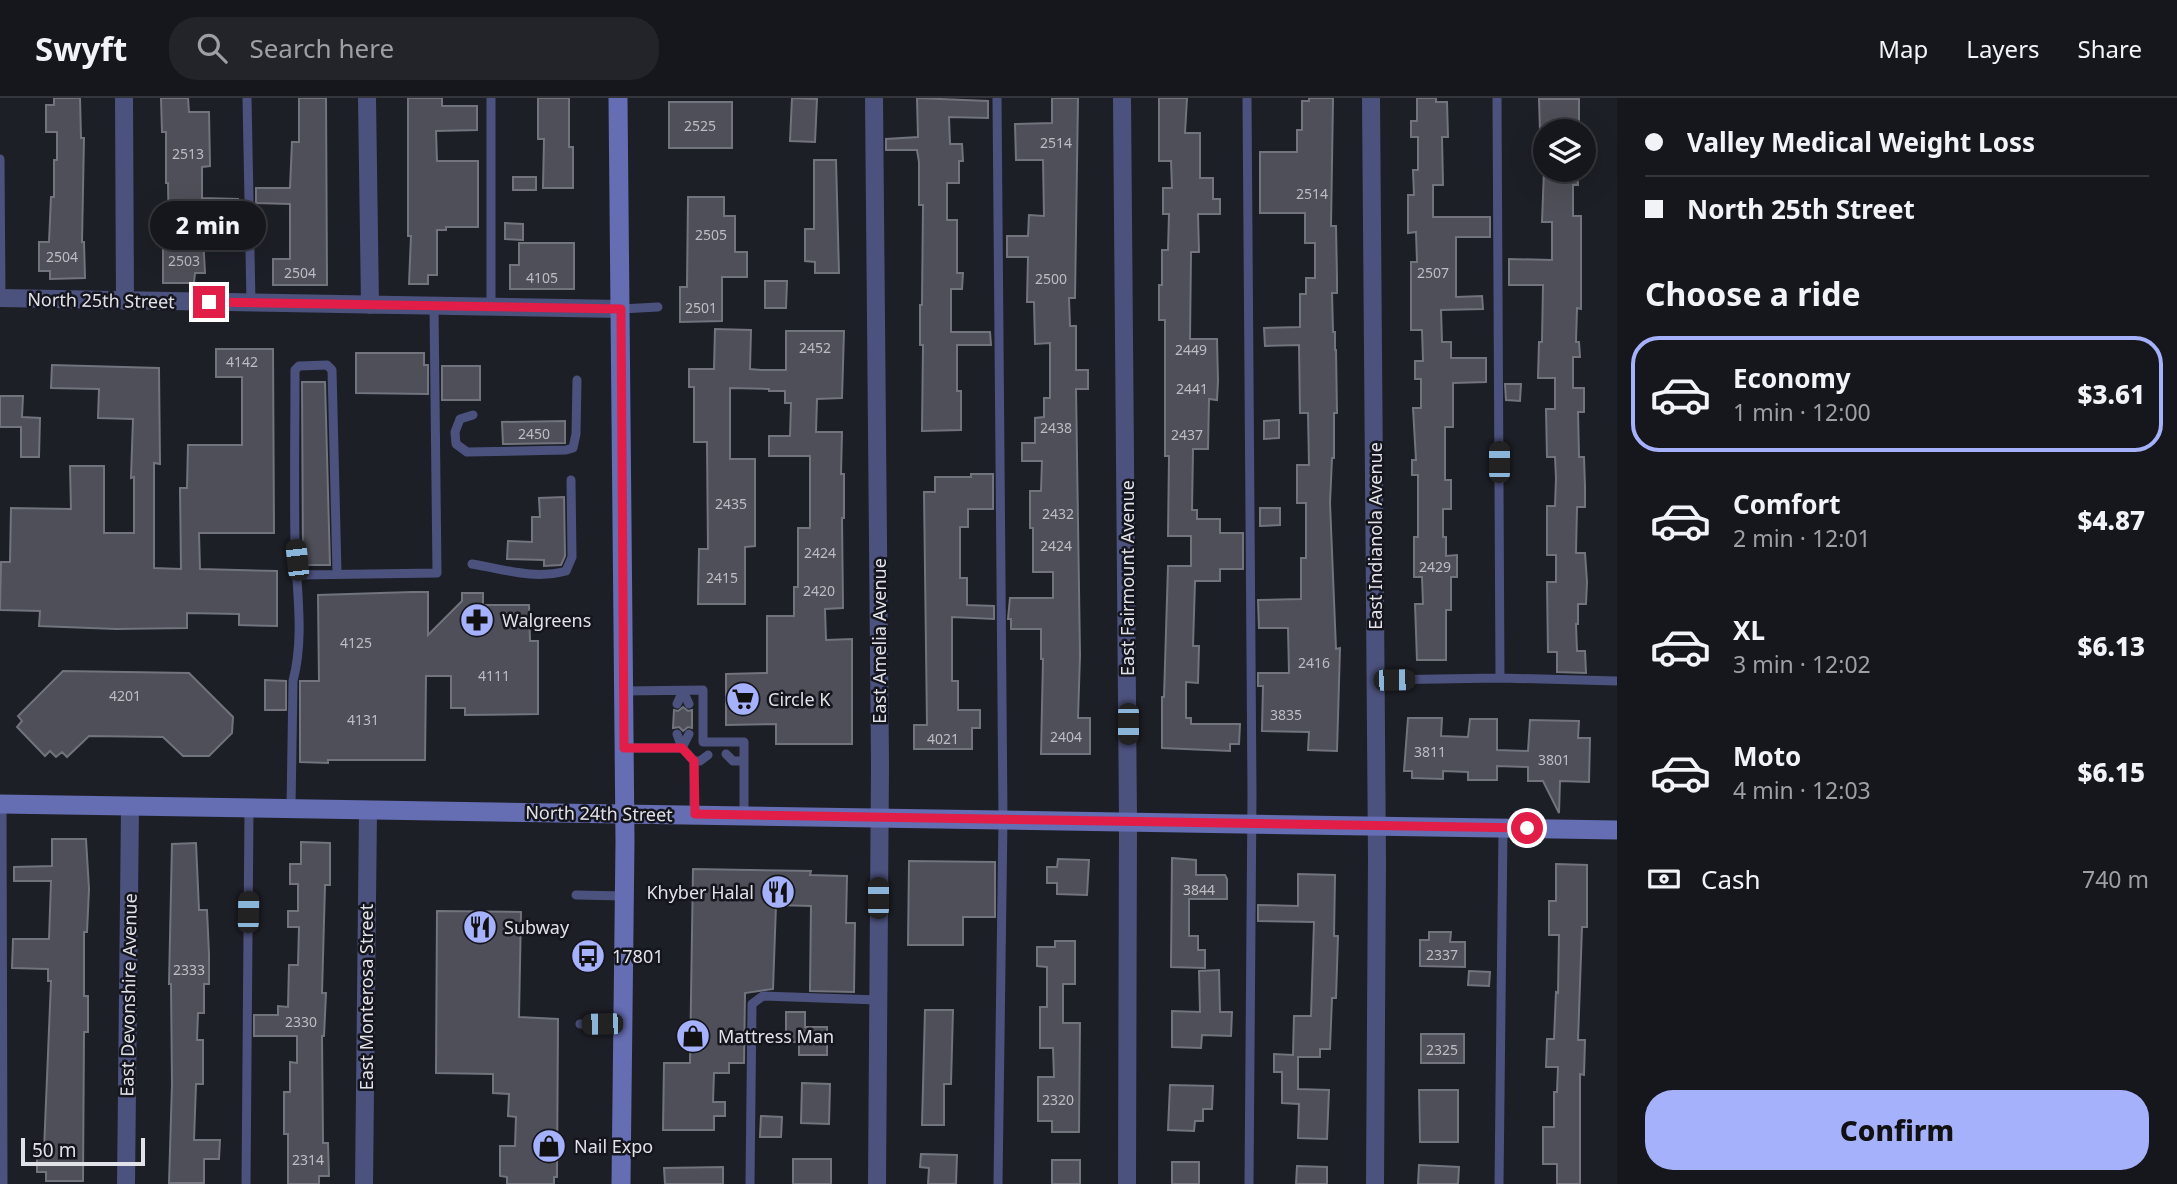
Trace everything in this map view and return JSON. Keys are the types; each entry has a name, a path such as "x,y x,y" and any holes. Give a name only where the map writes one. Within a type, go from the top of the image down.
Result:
{"main road":[{"path":"618,98 624,691 621,1184"},
{"name":"North 24th Street","path":"1,804 1617,830"}],"street":[{"path":"124,98 125,301"},
{"path":"367,98 370,305"},
{"name":"East Amelia Avenue","path":"874,98 879,817 877,1184"},
{"name":"East Fairmount Avenue","path":"1122,98 1129,821 1127,1184"},
{"name":"East Indianola Avenue","path":"1371,98 1377,825 1375,1184"},
{"name":"North 25th Street","path":"1,298 621,309"},
{"name":"East Devonshire Avenue","path":"126,1184 130,807"},
{"name":"East Monterosa Street","path":"365,1184 368,810"}],"lane":[{"path":"247,98 251,303"},
{"path":"491,98 491,307"},
{"path":"996,98 1003,819 998,1184"},
{"path":"1247,98 1252,824 1249,1184"},
{"path":"1497,98 1500,678"},
{"path":"0,159 1,298"},
{"path":"298,575 437,573 433,306"},
{"path":"621,309 658,307"},
{"path":"291,809 293,681 299,654 295,545 295,370 299,366 327,365 332,370 337,573"},
{"path":"473,415 460,419 455,432 456,444 467,452 554,451 573,448 576,434 576,380"},
{"path":"472,564 514,574 556,574 566,571 572,556 572,480"},
{"path":"1376,680 1500,678 1617,681"},
{"path":"624,691 703,690 703,742 744,742 744,815"},
{"path":"677,704 683,691"},
{"path":"683,691 689,704"},
{"path":"677,734 682,748 701,763"},
{"path":"682,748 689,734"},
{"path":"624,748 682,748"},
{"path":"695,814 701,763 708,755"},
{"path":"729,760 744,761"},
{"path":"1,804 2,1184"},
{"path":"246,1184 250,809"},
{"path":"1499,1184 1503,828"},
{"path":"576,895 624,896"},
{"path":"750,1184 752,1004 763,996 878,1000"},
{"path":"580,1024 623,1024"}],"building":[{"path":"54,98 80,98 81,138 84,138 82,242 85,278 50,279 50,271 39,271 39,242 49,242 51,197 54,197 57,132 46,132 46,105 54,105"},
{"path":"161,98 188,98 189,112 209,112 210,166 202,167 202,198 238,199 237,219 202,218 205,273 195,273 194,283 163,283 163,240 169,240 166,132 162,132"},
{"path":"299,98 326,98 327,285 273,285 273,259 290,259 290,204 256,203 256,188 290,188 292,142 299,142"},
{"path":"408,98 442,98 442,106 477,106 477,130 436,131 437,161 478,161 478,227 446,227 446,230 437,230 437,275 428,275 428,284 409,284 411,236 408,236"},
{"path":"538,98 569,98 569,147 573,147 573,188 543,188 544,139 538,139"},
{"path":"792,98 817,99 815,142 790,141"},
{"path":"917,98 988,101 988,118 949,117 950,144 962,144 963,161 959,161 959,183 947,183 947,220 957,220 957,273 963,273 962,289 951,289 951,332 990,332 991,345 957,345 957,391 961,391 961,430 922,431 923,345 920,345 920,305 923,205 919,205 919,162 917,150 886,150 886,139 918,137"},
{"path":"1052,98 1078,98 1075,298 1069,298 1070,326 1076,326 1076,370 1088,370 1088,389 1076,389 1080,655 1078,718 1090,718 1090,754 1041,754 1041,629 1011,629 1011,619 1008,619 1010,598 1053,598 1053,572 1033,572 1030,491 1041,491 1042,461 1022,461 1022,443 1035,443 1035,418 1044,417 1044,398 1050,398 1050,343 1035,344 1034,302 1027,302 1028,257 1007,257 1007,236 1028,236 1029,215 1044,216 1043,160 1016,160 1015,124 1052,123"},
{"path":"1159,98 1187,98 1185,133 1200,133 1200,178 1213,178 1213,199 1220,199 1220,214 1198,214 1199,252 1191,252 1190,339 1217,339 1218,381 1217,400 1209,399 1208,449 1193,449 1192,510 1197,510 1197,519 1220,519 1220,533 1243,533 1243,569 1220,569 1220,581 1195,581 1193,646 1199,646 1198,683 1186,682 1186,718 1191,718 1191,724 1240,724 1239,744 1230,744 1230,751 1162,748 1168,566 1191,566 1191,536 1168,536 1169,456 1165,456 1165,320 1159,320 1159,285 1162,285 1162,250 1168,250 1169,214 1163,214 1163,188 1172,188 1171,161 1159,161"},
{"path":"1309,98 1333,98 1331,226 1336,226 1337,293 1332,293 1337,413 1334,413 1330,503 1336,649 1340,648 1337,751 1308,750 1309,732 1262,731 1263,686 1258,686 1258,673 1289,673 1288,628 1259,628 1258,600 1301,599 1301,558 1306,558 1306,503 1297,503 1297,465 1309,465 1308,413 1300,413 1299,345 1265,346 1264,328 1300,327 1300,294 1306,294 1306,278 1315,278 1315,243 1305,243 1305,213 1260,213 1260,152 1297,152 1297,130 1302,130 1302,101 1309,101"},
{"path":"1417,98 1436,98 1436,102 1447,102 1448,137 1442,137 1443,185 1433,185 1433,217 1490,217 1490,237 1456,237 1456,297 1482,296 1483,309 1441,310 1442,342 1451,342 1451,358 1486,358 1486,382 1453,383 1453,427 1445,427 1445,480 1451,480 1451,509 1443,509 1443,537 1446,537 1446,556 1457,555 1457,577 1451,577 1451,610 1446,610 1446,660 1417,660 1415,604 1423,604 1422,577 1414,577 1414,537 1418,537 1418,475 1412,475 1412,460 1416,460 1413,408 1421,408 1421,379 1415,379 1415,361 1423,361 1422,330 1411,330 1411,262 1417,262 1416,232 1408,233 1408,195 1414,195 1413,170 1418,170 1418,137 1411,137 1411,121 1417,121"},
{"path":"1539,99 1579,99 1579,119 1540,119"},
{"path":"669,102 732,102 732,148 669,148"},
{"path":"814,160 836,160 839,273 815,273 815,262 805,261 805,229 814,229"},
{"path":"513,177 536,177 536,190 513,190"},
{"path":"1544,182 1578,182 1578,185 1573,185 1573,216 1581,216 1581,309 1577,308 1576,342 1579,342 1580,357 1573,357 1573,388 1584,388 1584,412 1578,412 1579,457 1584,457 1585,507 1577,507 1576,553 1585,553 1587,582 1586,604 1578,604 1576,624 1577,651 1585,651 1586,673 1557,672 1557,652 1548,652 1547,582 1556,582 1556,555 1547,555 1547,506 1555,506 1556,478 1555,457 1547,457 1546,409 1555,409 1555,378 1538,378 1543,285 1509,285 1509,259 1552,260 1552,222 1542,222"},
{"path":"688,197 724,197 724,216 735,216 735,252 747,252 747,277 722,277 722,321 680,322 680,287 687,287"},
{"path":"505,223 523,224 523,240 505,239"},
{"path":"519,243 574,243 574,289 510,289 510,265 519,265"},
{"path":"765,281 787,281 786,308 765,308"},
{"path":"715,329 751,330 750,369 761,370 786,370 786,331 844,331 842,398 817,399 816,432 842,432 843,608 825,609 826,640 852,639 852,744 776,744 776,724 726,725 726,674 767,673 767,616 794,616 794,587 798,587 798,528 810,528 810,456 769,456 769,436 790,436 791,403 785,403 785,391 730,388 730,459 755,459 755,546 745,547 745,604 698,604 699,549 708,549 707,442 694,442 694,387 689,387 689,369 714,369"},
{"path":"216,349 273,349 274,533 199,533 200,569 277,571 277,626 239,625 239,614 187,613 187,628 39,626 40,611 0,610 1,562 10,562 11,508 71,509 70,466 104,466 104,533 134,533 134,477 131,478 133,419 98,418 99,389 51,388 52,365 159,368 160,464 154,463 154,568 181,569 180,488 187,488 188,445 242,445 242,377 216,377"},
{"path":"356,353 424,353 424,365 428,365 428,394 356,393"},
{"path":"442,366 480,366 480,400 442,400"},
{"path":"302,382 325,382 330,565 303,565"},
{"path":"1505,384 1521,384 1520,401 1506,400"},
{"path":"0,396 23,396 22,417 40,418 39,457 21,457 21,427 0,427"},
{"path":"1279,420 1279,438 1264,439 1264,421"},
{"path":"565,421 565,443 503,444 502,422"},
{"path":"971,474 993,474 993,509 968,509 968,527 960,527 960,578 967,578 967,605 994,606 994,619 952,617 952,681 958,681 958,710 980,710 980,728 972,728 972,749 914,749 914,725 927,725 924,492 935,492 935,477 971,477"},
{"path":"564,497 565,556 561,565 544,566 544,560 507,559 508,541 532,542 532,517 540,517 539,498"},
{"path":"1260,508 1280,508 1280,525 1260,526"},
{"path":"428,592 428,635 462,601 462,593 483,593 483,605 529,605 530,641 538,641 538,714 465,715 465,708 451,708 451,676 426,676 425,760 300,762 300,681 319,681 318,595"},
{"path":"63,671 189,673 233,717 232,733 209,756 183,756 163,737 89,736 67,757 62,752 56,757 50,751 45,756 17,727 22,721 18,716"},
{"path":"265,680 286,681 286,710 265,710"},
{"path":"683,707 688,711 692,710 692,728 688,727 683,731 679,727 673,728 674,710 678,711"},
{"path":"1408,718 1442,718 1441,736 1468,737 1470,719 1497,719 1497,750 1528,751 1530,720 1579,721 1578,738 1590,738 1589,782 1560,781 1559,813 1543,781 1528,781 1528,767 1497,766 1497,780 1468,780 1468,772 1443,771 1443,779 1412,778 1412,771 1404,771"},
{"path":"52,839 86,839 89,889 87,932 84,932 84,996 88,996 88,1032 84,1032 83,1181 46,1181 46,1172 37,1172 37,1150 44,1150 51,981 48,981 48,969 12,968 13,939 49,939 51,881 14,881 14,867 52,866"},
{"path":"301,842 330,843 330,885 325,885 322,993 326,993 322,1036 323,1143 328,1143 329,1176 319,1176 319,1184 288,1184 288,1134 284,1134 284,1092 290,1092 290,1062 297,1063 297,1036 254,1036 254,1015 278,1015 278,1006 288,1007 289,965 298,965 299,927 288,927 288,911 298,911 298,884 290,884 290,864 301,864"},
{"path":"196,843 199,910 207,910 209,984 204,984 204,1013 198,1013 197,1040 203,1040 203,1084 196,1084 194,1140 220,1140 219,1159 204,1159 204,1183 169,1183 172,1084 169,984 172,844"},
{"path":"1172,858 1196,860 1196,875 1225,875 1227,879 1227,899 1189,899 1189,936 1198,936 1198,950 1205,950 1205,968 1171,967"},
{"path":"1058,859 1089,860 1087,895 1057,894 1057,883 1047,883 1047,867 1057,867"},
{"path":"909,861 995,862 995,917 963,917 963,945 908,945"},
{"path":"1556,864 1587,865 1587,927 1582,927 1578,1040 1585,1040 1584,1075 1580,1074 1580,1184 1557,1184 1557,1164 1543,1164 1543,1127 1554,1127 1554,1092 1557,1092 1558,1067 1546,1067 1547,1039 1554,1039 1556,992 1558,993 1559,935 1549,935 1549,901 1556,901"},
{"path":"693,869 811,871 810,875 847,876 846,923 855,923 854,992 810,991 811,906 776,905 773,989 745,993 744,1063 729,1063 729,1073 714,1073 713,1102 725,1102 725,1116 714,1116 714,1130 663,1130 664,1063 690,1063"},
{"path":"1298,874 1335,875 1334,936 1338,936 1336,998 1332,998 1330,1049 1320,1049 1320,1057 1298,1057 1298,1089 1329,1090 1327,1139 1298,1138 1299,1104 1282,1103 1282,1072 1274,1072 1274,1054 1293,1055 1294,1016 1311,1016 1314,922 1258,921 1258,905 1298,906"},
{"path":"437,911 521,912 519,1017 558,1019 557,1177 554,1177 554,1184 507,1184 507,1177 500,1176 500,1146 515,1146 516,1117 508,1116 509,1094 493,1093 493,1074 436,1073"},
{"path":"1429,932 1451,932 1450,942 1465,942 1465,967 1420,966 1420,940 1429,940"},
{"path":"1055,941 1075,941 1075,984 1063,984 1063,1023 1080,1023 1079,1132 1052,1132 1052,1121 1038,1121 1038,1077 1054,1077 1053,1048 1040,1048 1040,1007 1047,1007 1047,967 1037,966 1037,947 1055,947"},
{"path":"1219,970 1220,1012 1232,1012 1231,1036 1202,1035 1201,1048 1172,1047 1172,1011 1200,1012 1199,971"},
{"path":"1469,971 1490,972 1489,986 1468,985"},
{"path":"925,1010 953,1010 951,1084 944,1084 944,1125 922,1125"},
{"path":"786,1012 805,1012 805,1027 827,1027 827,1055 799,1055 799,1042 786,1042"},
{"path":"1421,1034 1464,1034 1464,1063 1421,1063"},
{"path":"802,1083 830,1084 829,1124 801,1123"},
{"path":"1170,1085 1213,1086 1212,1109 1203,1109 1203,1121 1195,1121 1194,1131 1168,1130"},
{"path":"1419,1090 1458,1090 1458,1142 1420,1142"},
{"path":"761,1116 782,1117 781,1137 760,1137"},
{"path":"921,1154 957,1155 956,1184 928,1184 929,1168 920,1167"},
{"path":"793,1159 831,1159 831,1184 793,1184"},
{"path":"1052,1160 1080,1160 1080,1184 1052,1184"},
{"path":"1172,1162 1199,1162 1199,1184 1172,1184"},
{"path":"1419,1165 1459,1167 1458,1184 1418,1184"},
{"path":"1297,1166 1327,1167 1327,1184 1296,1184"},
{"path":"723,1167 723,1184 665,1184 664,1168"}],"place":[{"name":"Walgreens","path":"477,620"},
{"name":"Circle K","path":"743,699"},
{"name":"Khyber Halal","path":"778,892"},
{"name":"Subway","path":"480,927"},
{"name":"17801","path":"588,956"},
{"name":"Mattress Man","path":"693,1036"},
{"name":"Nail Expo","path":"549,1146"}],"route":[{"path":"209,302 621,309 624,748 682,748 694,761 695,814 1527,828"}]}
